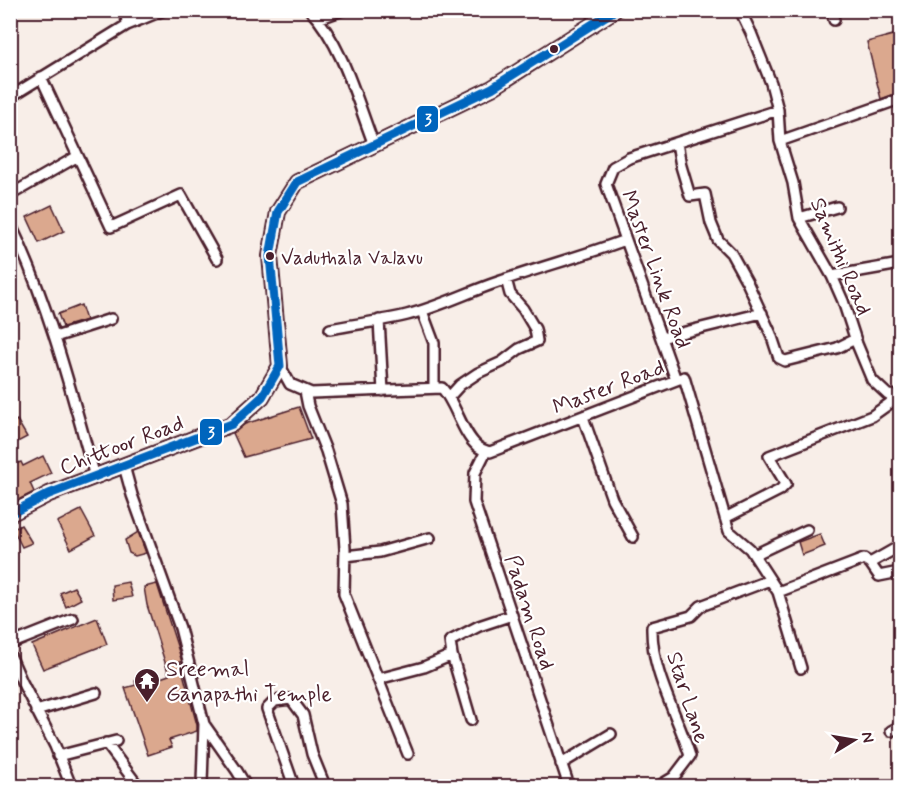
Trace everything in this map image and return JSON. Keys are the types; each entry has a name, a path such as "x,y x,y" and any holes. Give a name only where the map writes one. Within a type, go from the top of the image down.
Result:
{"main road":[{"path":"280,366 270,256 278,212 297,182 492,88 612,11"},
{"name":"Chittoor Road","path":"10,514 49,494 232,424 262,397 280,366"}],"street":[{"path":"126,10 127,25"},
{"path":"10,97 127,25 164,10"},
{"path":"310,10 318,19 344,66 374,145"},
{"path":"318,19 343,10"},
{"name":"Samithi Road","path":"740,10 771,83 778,110 780,141 793,183 799,218 832,276 872,380 888,395 900,396"},
{"path":"41,77 111,227 182,195 217,259"},
{"path":"780,141 900,99"},
{"name":"Master Link Road","path":"676,380 606,184 613,167 629,158 778,110"},
{"path":"677,143 690,196 705,194 711,224 718,240 731,253 762,313 779,358 785,361 837,348 855,339"},
{"path":"10,195 78,156"},
{"path":"799,218 837,207"},
{"path":"10,223 27,258 65,366 95,477"},
{"path":"330,329 422,311 506,279 625,240"},
{"path":"832,276 900,264"},
{"path":"450,396 460,384 537,341 535,329 523,309 510,294 506,279"},
{"path":"422,311 434,343 434,388"},
{"path":"661,338 762,313"},
{"path":"55,337 111,319"},
{"path":"379,320 383,390"},
{"path":"280,366 290,384 311,393 442,387 450,396 477,446 486,451"},
{"name":"Master Road","path":"486,451 490,452 684,377 729,531 754,555 778,592 801,668"},
{"path":"305,391 308,406 326,451 342,504 345,556 344,594 408,754"},
{"path":"725,518 780,490 786,484 769,456 864,420 900,396"},
{"path":"583,417 612,499 633,537"},
{"name":"Padam Road","path":"486,451 475,473 474,502 569,786"},
{"path":"124,466 132,495 180,628 204,724 202,783"},
{"path":"754,555 807,530"},
{"path":"345,556 380,552 430,537"},
{"path":"870,563 900,546"},
{"path":"778,592 864,559 870,563 879,576 900,572 900,574"},
{"name":"Star Lane","path":"659,786 674,777 690,756 684,734 661,681 652,645 652,627 691,616 701,606 770,580"},
{"path":"471,720 450,641 512,615"},
{"path":"10,644 73,619"},
{"path":"378,679 424,667 452,655"},
{"path":"11,657 71,786"},
{"path":"36,711 96,693"},
{"path":"294,786 267,709 275,701 291,699 303,715 312,754 325,786"},
{"path":"204,724 246,786"},
{"path":"891,731 900,726"},
{"path":"561,764 611,734"},
{"path":"58,756 116,741"},
{"path":"106,744 138,786"}],"building":[{"path":"900,33 900,72 898,73 900,92 881,99 867,42"},
{"path":"52,205 64,231 39,243 27,217"},
{"path":"81,305 86,320 63,327 58,314"},
{"path":"299,407 311,439 244,457 233,433 245,424"},
{"path":"17,420 27,437 10,446 10,424"},
{"path":"43,456 51,473 30,483 34,492 10,504 10,489 14,487 10,479 10,466 21,462 23,466"},
{"path":"81,510 95,536 71,549 57,522"},
{"path":"21,525 32,543 22,547 13,529"},
{"path":"138,532 146,553 135,556 129,553 125,540"},
{"path":"820,534 825,546 802,555 798,542"},
{"path":"128,582 132,597 113,600 112,585"},
{"name":"Sreemal Ganapathi Temple","path":"157,584 182,662 180,662 197,731 169,740 172,747 148,755 125,688 136,685 135,681 145,677 149,682 169,675 147,605 144,587"},
{"path":"74,587 81,599 66,607 60,593"},
{"path":"97,618 107,644 43,669 32,645"}],"transit line":[{"name":"3","path":"10,514 49,494 232,424 262,397 280,366 270,256 278,212 297,182 492,88 615,10"}],"place":[{"name":"Vaduthala Valavu","path":"270,256"},
{"name":"Sreemal Ganapathi Temple","path":"147,704"}]}
